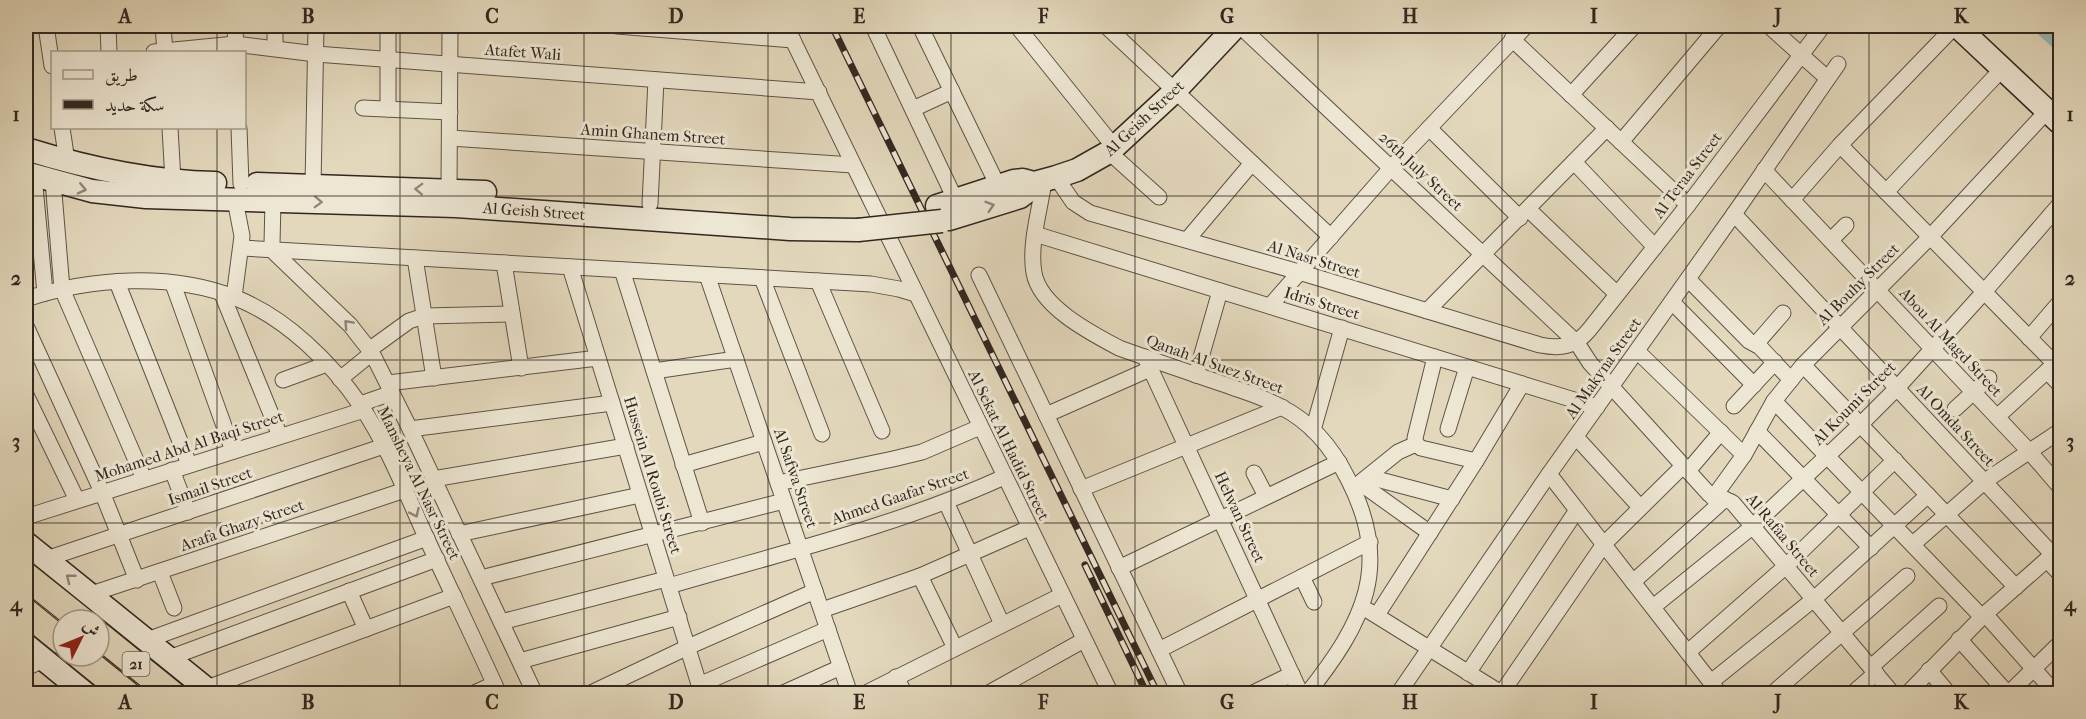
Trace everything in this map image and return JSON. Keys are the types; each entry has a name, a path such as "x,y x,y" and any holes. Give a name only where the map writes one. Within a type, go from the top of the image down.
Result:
{"highway":[{"path":"26,576 66,608"},
{"path":"26,612 51,632"},
{"name":"21","path":"111,645 172,693"},
{"name":"21","path":"96,668 127,693"}],"main road":[{"name":"Al Geish Street","path":"945,209 998,186 1018,181 1045,180 1077,170 1112,150 1238,26"},
{"path":"1956,26 2054,117"},
{"name":"Al Geish Street","path":"26,149 122,173 238,192"},
{"name":"Al Geish Street","path":"34,186 121,195 273,193 790,229 1020,197 1045,180"},
{"name":"Al Geish Street","path":"273,193 313,186 449,190 863,219"},
{"path":"26,543 210,691"},
{"path":"26,645 35,664 86,693"}],"street":[{"path":"46,26 51,58"},
{"path":"108,26 109,51"},
{"path":"161,51 163,26"},
{"path":"235,26 236,48"},
{"path":"275,26 275,48"},
{"path":"313,186 316,26"},
{"path":"388,26 388,110"},
{"path":"449,190 450,26"},
{"path":"617,26 641,26 793,40"},
{"name":"Al Sekat Al Hadid Street","path":"786,26 853,165 863,219 916,294 1084,640 1106,692"},
{"path":"873,26 914,109 945,209"},
{"path":"920,26 998,186"},
{"path":"1017,26 1112,150 1159,197"},
{"path":"1106,26 1331,237"},
{"name":"26th July Street","path":"1238,26 1577,343 1590,363 1611,387"},
{"path":"1270,306 1391,168 1526,26"},
{"path":"1572,95 1634,26"},
{"path":"1621,142 1719,26"},
{"path":"1769,26 1827,78"},
{"name":"Al Teraa Street","path":"1577,343 1688,205 1823,26"},
{"path":"1792,200 1840,145 1956,26"},
{"path":"1512,39 1688,205"},
{"name":"Atafet Wali","path":"180,51 275,48 316,54 819,92"},
{"name":"Al Makyna Street","path":"1398,693 1838,64"},
{"path":"1886,192 2003,68"},
{"path":"650,204 656,80"},
{"path":"914,109 952,91"},
{"path":"363,108 450,112"},
{"name":"Al Bouhy Street","path":"1633,582 1719,498 1774,401 1803,365 2054,117"},
{"path":"1429,128 1617,294"},
{"path":"1427,311 1607,128"},
{"path":"62,129 67,161"},
{"path":"170,129 173,181"},
{"path":"239,129 238,192 242,248 228,295 280,436"},
{"name":"Amin Ghanem Street","path":"450,138 853,165"},
{"path":"1840,145 2054,365 2061,385"},
{"path":"1574,162 1655,247"},
{"path":"1187,240 1252,163"},
{"name":"Abou Al Magd Street","path":"1764,170 2061,487"},
{"name":"Qanah Al Suez Street","path":"1045,180 1035,234 1034,275 1042,292 1071,320 1148,363 1196,375 1282,407 1313,430 1339,462 1361,483 1363,513 1370,542 1371,564 1368,585 1362,606 1336,654 1307,693"},
{"name":"Al Nasr Street","path":"1045,180 1084,210 1540,345 1559,347 1577,343"},
{"path":"34,186 62,289 144,478"},
{"path":"34,186 45,293"},
{"path":"273,193 273,250"},
{"name":"Al Koumi Street","path":"1653,607 1752,527 1861,424 1897,388 2061,204"},
{"name":"Al Omda Street","path":"1734,214 2053,554 2061,574"},
{"path":"1831,240 1846,225"},
{"name":"Idris Street","path":"1035,234 1597,407"},
{"path":"242,248 818,281 885,286 916,294"},
{"name":"Mansheya Al Nasr Street","path":"273,250 279,259 350,325 371,352 535,693"},
{"path":"415,258 434,378"},
{"path":"504,263 521,368"},
{"name":"Hussein Al Roubi Street","path":"570,267 701,689"},
{"path":"622,270 702,523"},
{"name":"Al Safwa Street","path":"707,275 850,693"},
{"path":"979,275 1180,693"},
{"path":"762,278 822,434"},
{"path":"1688,279 1791,380"},
{"path":"818,281 882,431"},
{"path":"117,282 189,464"},
{"name":"Mansheya Al Nasr Street","path":"26,299 62,289 117,282 173,284 228,295 267,314 281,324 327,364 362,407 384,446 497,689"},
{"path":"173,284 233,451"},
{"path":"1196,375 1220,291"},
{"path":"1672,302 1754,385"},
{"path":"2029,338 2061,302"},
{"path":"1756,344 1783,313"},
{"path":"340,379 410,321 424,316 512,314"},
{"path":"26,326 102,492 137,580"},
{"path":"1313,430 1342,328"},
{"path":"1637,351 1744,455"},
{"path":"1435,357 1415,438 1416,444 1421,448 1476,461"},
{"name":"Mohamed Abd Al Baqi Street","path":"26,517 280,436 362,407 390,388 434,378 598,358"},
{"path":"654,371 736,359"},
{"path":"1734,406 1775,362"},
{"path":"1046,416 1148,363"},
{"name":"Helwan Street","path":"1148,363 1301,693"},
{"path":"283,380 327,364"},
{"path":"1803,365 2016,587"},
{"path":"1997,417 2054,365"},
{"path":"1448,429 1467,367"},
{"path":"1955,409 1989,378"},
{"path":"1377,615 1476,461 1522,384"},
{"name":"Al Rafaa Street","path":"1611,387 1685,469 1719,498 1733,503 1893,693"},
{"path":"26,395 77,500"},
{"path":"1774,401 2056,693"},
{"path":"410,429 612,403"},
{"path":"1081,489 1282,407"},
{"path":"778,483 913,454 943,444 980,427"},
{"path":"1912,544 1984,481 2061,430"},
{"path":"1756,431 1871,548"},
{"path":"1362,606 1501,693 1604,544 1640,507 1685,469 1721,432"},
{"path":"1576,437 1640,507"},
{"path":"683,465 764,442"},
{"path":"1361,483 1398,452 1416,444"},
{"name":"Ismail Street","path":"46,559 384,446"},
{"path":"433,479 626,446"},
{"path":"1688,652 1786,566 1895,460"},
{"path":"1119,568 1339,462"},
{"path":"172,470 188,512"},
{"path":"1254,472 1266,496"},
{"path":"1549,474 1716,688 1928,495"},
{"name":"Ahmed Gaafar Street","path":"501,622 667,582 875,527 946,502 1004,477"},
{"path":"1361,483 1452,498"},
{"path":"1361,483 1430,533"},
{"name":"Arafa Ghazy Street","path":"91,594 405,490"},
{"path":"459,534 640,495"},
{"path":"481,578 784,501"},
{"path":"946,502 1002,624"},
{"path":"1468,673 1577,510"},
{"path":"822,610 920,576 1029,528"},
{"path":"147,640 427,538"},
{"path":"1159,650 1370,542"},
{"path":"1910,692 1959,639 2053,554"},
{"path":"169,658 437,559"},
{"path":"160,572 174,608"},
{"path":"920,576 955,648"},
{"path":"1772,693 1907,576"},
{"path":"1302,577 1314,602"},
{"path":"350,591 366,629"},
{"path":"589,693 815,591"},
{"path":"864,693 1062,595"},
{"path":"210,691 454,596"},
{"path":"1852,693 1939,606"},
{"path":"520,662 678,617"},
{"path":"701,689 828,630"},
{"path":"1959,639 2008,693 2061,643"},
{"path":"987,693 1084,640"},
{"path":"781,693 841,667"},
{"path":"1929,670 1949,693"},
{"path":"1251,693 1292,674"},
{"path":"896,677 905,693"},
{"path":"472,693 497,689"}],"waterway":[{"path":"2040,26 2060,44"}],"railway":[{"path":"832,26 1158,694"},
{"path":"1085,565 1147,694"}]}
